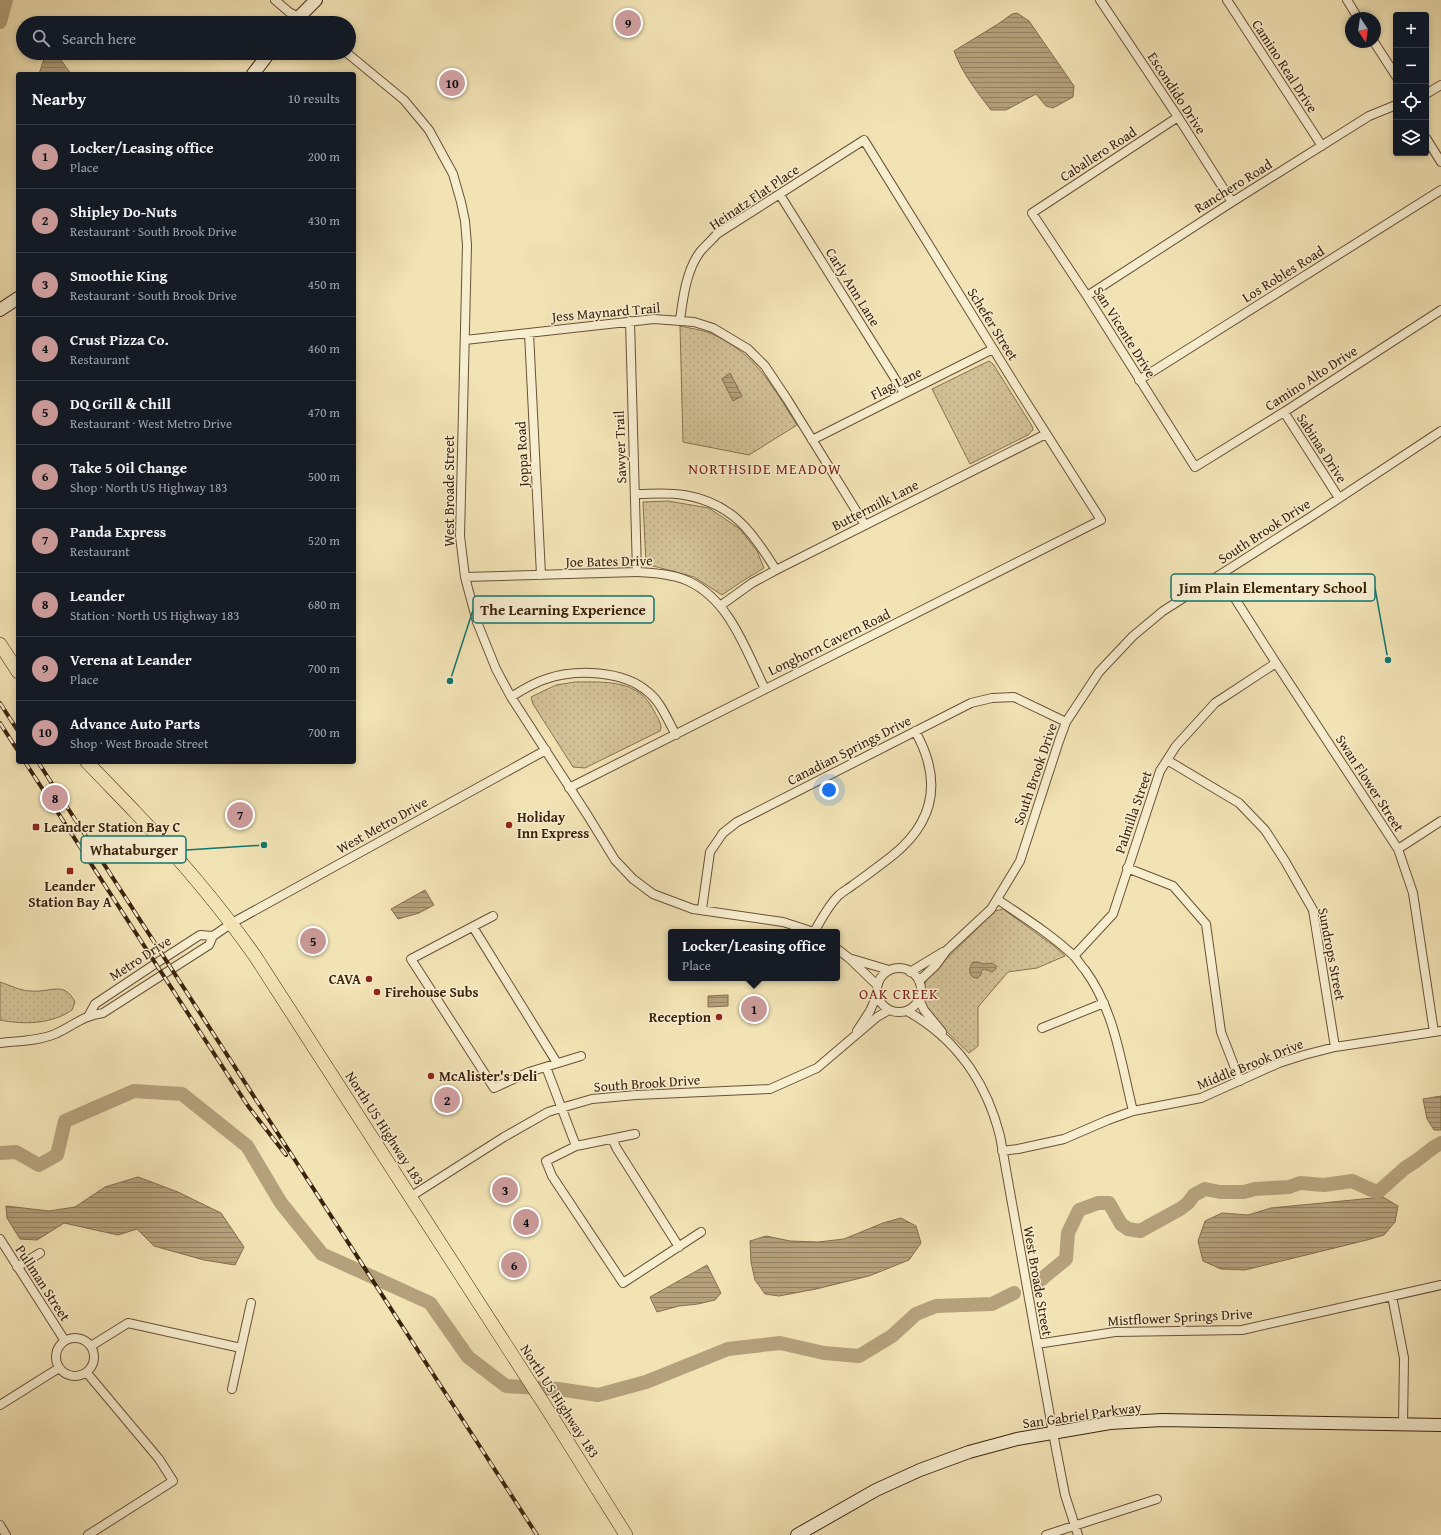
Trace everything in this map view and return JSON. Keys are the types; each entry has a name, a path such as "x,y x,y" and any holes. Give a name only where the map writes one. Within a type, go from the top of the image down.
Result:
{"main road":[{"path":"0,644 16,669"},
{"name":"North US Highway 183","path":"89,764 171,851 232,923 268,975 551,1415 626,1535"}],"street":[{"path":"275,0 292,16"},
{"path":"300,16 316,0"},
{"name":"Escondido Drive","path":"1100,0 1178,117 1232,202"},
{"name":"Camino Real Drive","path":"1227,0 1322,146"},
{"path":"1346,0 1354,12"},
{"path":"1378,48 1393,71"},
{"path":"255,72 264,60"},
{"name":"West Broade Street","path":"355,60 404,100 429,130 453,174 460,198 465,221 467,245 460,536 465,577 477,622 496,669 511,697 615,860 633,879 653,894 693,909 702,909 783,922 805,929"},
{"path":"1429,92 1441,84"},
{"name":"Ranchero Road","path":"1087,296 1232,202 1373,114 1393,106"},
{"name":"Caballero Road","path":"1032,213 1178,117"},
{"name":"Heinatz Flat Place","path":"680,320 683,296 687,281 700,253 717,234 864,140"},
{"name":"Schefer Street","path":"864,140 1101,520"},
{"path":"1429,143 1441,162"},
{"name":"Los Robles Road","path":"1139,380 1441,190"},
{"name":"Carly Ann Lane","path":"780,195 904,393"},
{"name":"San Vicente Drive","path":"1032,213 1087,296 1195,467"},
{"path":"0,310 16,299"},
{"name":"Camino Alto Drive","path":"1195,467 1284,412 1441,310"},
{"name":"Jess Maynard Trail","path":"465,340 654,319 680,320 713,328 748,349 764,366 777,383 865,525"},
{"name":"Sawyer Trail","path":"630,321 637,572"},
{"name":"Joppa Road","path":"529,333 541,575"},
{"name":"Flag Lane","path":"812,440 993,349"},
{"name":"Sabinas Drive","path":"1284,412 1339,498"},
{"name":"South Brook Drive","path":"919,981 936,965 947,950 991,909 998,899 1020,861 1066,722 1099,672 1133,636 1163,611 1339,498 1441,430"},
{"name":"Buttermilk Lane","path":"720,606 752,583 776,570 1046,434"},
{"path":"635,494 683,495 701,499 720,506 748,528 776,570"},
{"name":"Longhorn Cavern Road","path":"569,788 1101,520"},
{"name":"Joe Bates Drive","path":"465,577 637,572 659,573 688,582 704,591 720,606 732,621 765,689"},
{"name":"Swan Flower Street","path":"1220,575 1398,849 1413,893 1438,1031"},
{"name":"Palmilla Street","path":"1074,956 1113,914 1160,771 1176,746 1215,703 1276,663"},
{"path":"511,697 540,681 563,674 614,676 637,684 649,692 661,707 676,735"},
{"name":"Canadian Springs Drive","path":"702,909 710,852 723,833 737,822 971,703 992,698 1014,698 1066,722"},
{"path":"816,929 823,916 838,896 910,841 925,816 932,788 926,754 915,731"},
{"name":"West Metro Drive","path":"232,923 546,750"},
{"name":"Sundrops Street","path":"1167,760 1239,803 1265,830 1285,861 1312,910 1335,1047"},
{"path":"1398,849 1441,821"},
{"path":"1127,868 1173,886 1206,924 1221,1032 1240,1081"},
{"path":"998,899 1074,956 1092,980 1110,1018 1133,1111"},
{"path":"493,916 411,959 494,1088 529,1072 581,1056"},
{"name":"Metro Drive","path":"0,1043 43,1038 55,1034 89,1015 103,1013 209,945 213,936 232,923"},
{"path":"473,927 558,1063"},
{"name":"Metro Drive","path":"89,1015 95,1004 200,935 213,936"},
{"name":"South Brook Drive","path":"910,972 947,950"},
{"path":"840,951 877,985"},
{"path":"849,958 889,970"},
{"path":"896,968 904,969 910,972 919,981 921,993 919,999 916,1004 907,1011 898,1012 889,1010 879,1001 877,995 877,985 880,979 889,970 896,968"},
{"name":"South Brook Drive","path":"850,1041 870,1011 877,995"},
{"name":"West Broade Street","path":"919,999 924,1010 968,1064 983,1088 993,1110 1002,1151 1065,1495 1078,1535"},
{"path":"1042,1028 1104,1003"},
{"name":"South Brook Drive","path":"410,1197 504,1137 548,1112 561,1108 592,1100 636,1095 770,1089 818,1068 877,1017 889,1010"},
{"name":"West Broade Street","path":"907,1011 949,1042"},
{"name":"Middle Brook Drive","path":"1002,1151 1064,1139 1133,1111 1201,1098 1279,1063 1304,1055 1335,1047 1438,1031"},
{"path":"546,1067 576,1146"},
{"path":"635,1134 576,1146 546,1161 552,1176 623,1283 701,1232"},
{"path":"612,1139 679,1247"},
{"name":"Pullman Street","path":"0,1239 65,1341"},
{"path":"17,1267 40,1253"},
{"name":"Mistflower Springs Drive","path":"1037,1344 1115,1332 1242,1330 1441,1285"},
{"path":"1392,1296 1404,1358 1403,1424"},
{"path":"232,1389 250,1303"},
{"path":"91,1346 128,1323 241,1348"},
{"path":"75,1338 81,1339 91,1346 95,1357 91,1369 87,1373 74,1377 68,1375 59,1368 56,1360 56,1353 65,1341 75,1338"},
{"path":"0,1405 59,1368"},
{"path":"87,1373 159,1459 173,1482 88,1535"},
{"name":"San Gabriel Parkway","path":"797,1535 876,1490 920,1470 1017,1439 1110,1423 1162,1420 1441,1426"},
{"path":"1046,1535 1157,1499"},
{"path":"0,1526 6,1535"}],"shaded area":[{"path":"1017,13 1029,21 1074,86 1073,97 1053,108 1046,106 1036,94 1006,110 991,110 975,89 957,59 954,51 1012,14"},
{"path":"44,60 61,60 70,72 40,72"},
{"path":"680,326 710,333 739,350 771,384 797,425 749,455 683,442"},
{"path":"989,361 993,364 1032,426 1033,430 1028,435 970,464 932,389"},
{"path":"730,373 742,396 733,401 722,379"},
{"path":"668,501 709,508 740,529 757,551 764,568 722,595 694,577 646,564 643,502"},
{"path":"575,682 620,684 640,693 648,701 658,717 661,726 660,731 585,768 573,767 533,704 531,697 556,685"},
{"path":"425,890 434,905 419,913 398,919 391,909"},
{"path":"1003,909 1054,946 1065,956 1037,968 1008,972 978,1007 978,1046 969,1053 928,1012 923,1000 924,986 927,978 995,911"},
{"path":"973,962 984,964 992,963 996,966 996,969 992,972 985,969 982,970 980,976 974,978 970,975 970,967"},
{"path":"0,982 27,991 61,989 71,995 75,1002 72,1010 64,1015 47,1021 19,1023 0,1020"},
{"path":"728,995 728,1006 708,1007 708,996"},
{"path":"1441,1096 1441,1130 1434,1130 1427,1119 1423,1099"},
{"path":"138,1177 178,1192 221,1213 244,1247 235,1265 204,1260 154,1246 137,1229 118,1235 64,1223 37,1240 20,1239 7,1218 6,1206 49,1211 75,1207 105,1187"},
{"path":"1383,1197 1398,1206 1395,1222 1384,1235 1245,1270 1221,1269 1203,1261 1198,1241 1205,1221 1222,1213 1248,1215 1271,1208"},
{"path":"901,1218 916,1226 921,1243 909,1260 869,1276 779,1296 765,1294 755,1280 751,1262 750,1241 766,1236 790,1241 818,1242 844,1239 883,1223"},
{"path":"707,1265 721,1293 715,1300 679,1306 657,1312 650,1297"}],"waterway":[{"path":"0,22 6,0"},
{"path":"0,1153 16,1152 39,1165 57,1155 65,1121 134,1091 182,1094 247,1146 281,1203 322,1254 430,1303 468,1357 506,1386 558,1389 598,1395 646,1382 728,1349 780,1343 824,1353 859,1356 892,1336 916,1314 936,1306 992,1304 1014,1293"},
{"path":"1038,1282 1066,1259 1068,1233 1079,1210 1098,1203 1109,1203 1121,1224 1128,1229 1140,1231 1180,1209 1188,1203 1194,1195 1205,1189 1220,1192 1244,1192 1255,1189 1289,1187 1300,1183 1324,1185 1352,1181 1378,1192 1405,1168 1441,1143"}],"railway":[{"path":"0,703 16,728"},
{"path":"0,723 16,748"},
{"path":"26,764 248,1106 286,1155"},
{"path":"39,764 537,1535"}],"place":[{"name":"Verena at Leander","path":"628,23"},
{"name":"Advance Auto Parts","path":"452,83"},
{"name":"Jim Plain Elementary School","path":"1388,660"},
{"name":"The Learning Experience","path":"450,681"},
{"name":"Leander","path":"55,798"},
{"name":"Panda Express","path":"240,815"},
{"name":"Holiday Inn Express","path":"509,825"},
{"name":"Leander Station Bay C","path":"36,827"},
{"name":"Whataburger","path":"264,845"},
{"name":"Leander Station Bay A","path":"70,871"},
{"name":"DQ Grill & Chill","path":"313,941"},
{"name":"CAVA","path":"369,979"},
{"name":"Firehouse Subs","path":"377,992"},
{"name":"Locker/Leasing office","path":"754,1009"},
{"name":"Reception","path":"719,1017"},
{"name":"McAlister's Deli","path":"431,1076"},
{"name":"Shipley Do-Nuts","path":"447,1100"},
{"name":"Smoothie King","path":"505,1190"},
{"name":"Crust Pizza Co.","path":"526,1222"},
{"name":"Take 5 Oil Change","path":"514,1265"}],"district":[{"name":"NORTHSIDE MEADOW","path":"765,469"},
{"name":"OAK CREEK","path":"899,994"}]}
